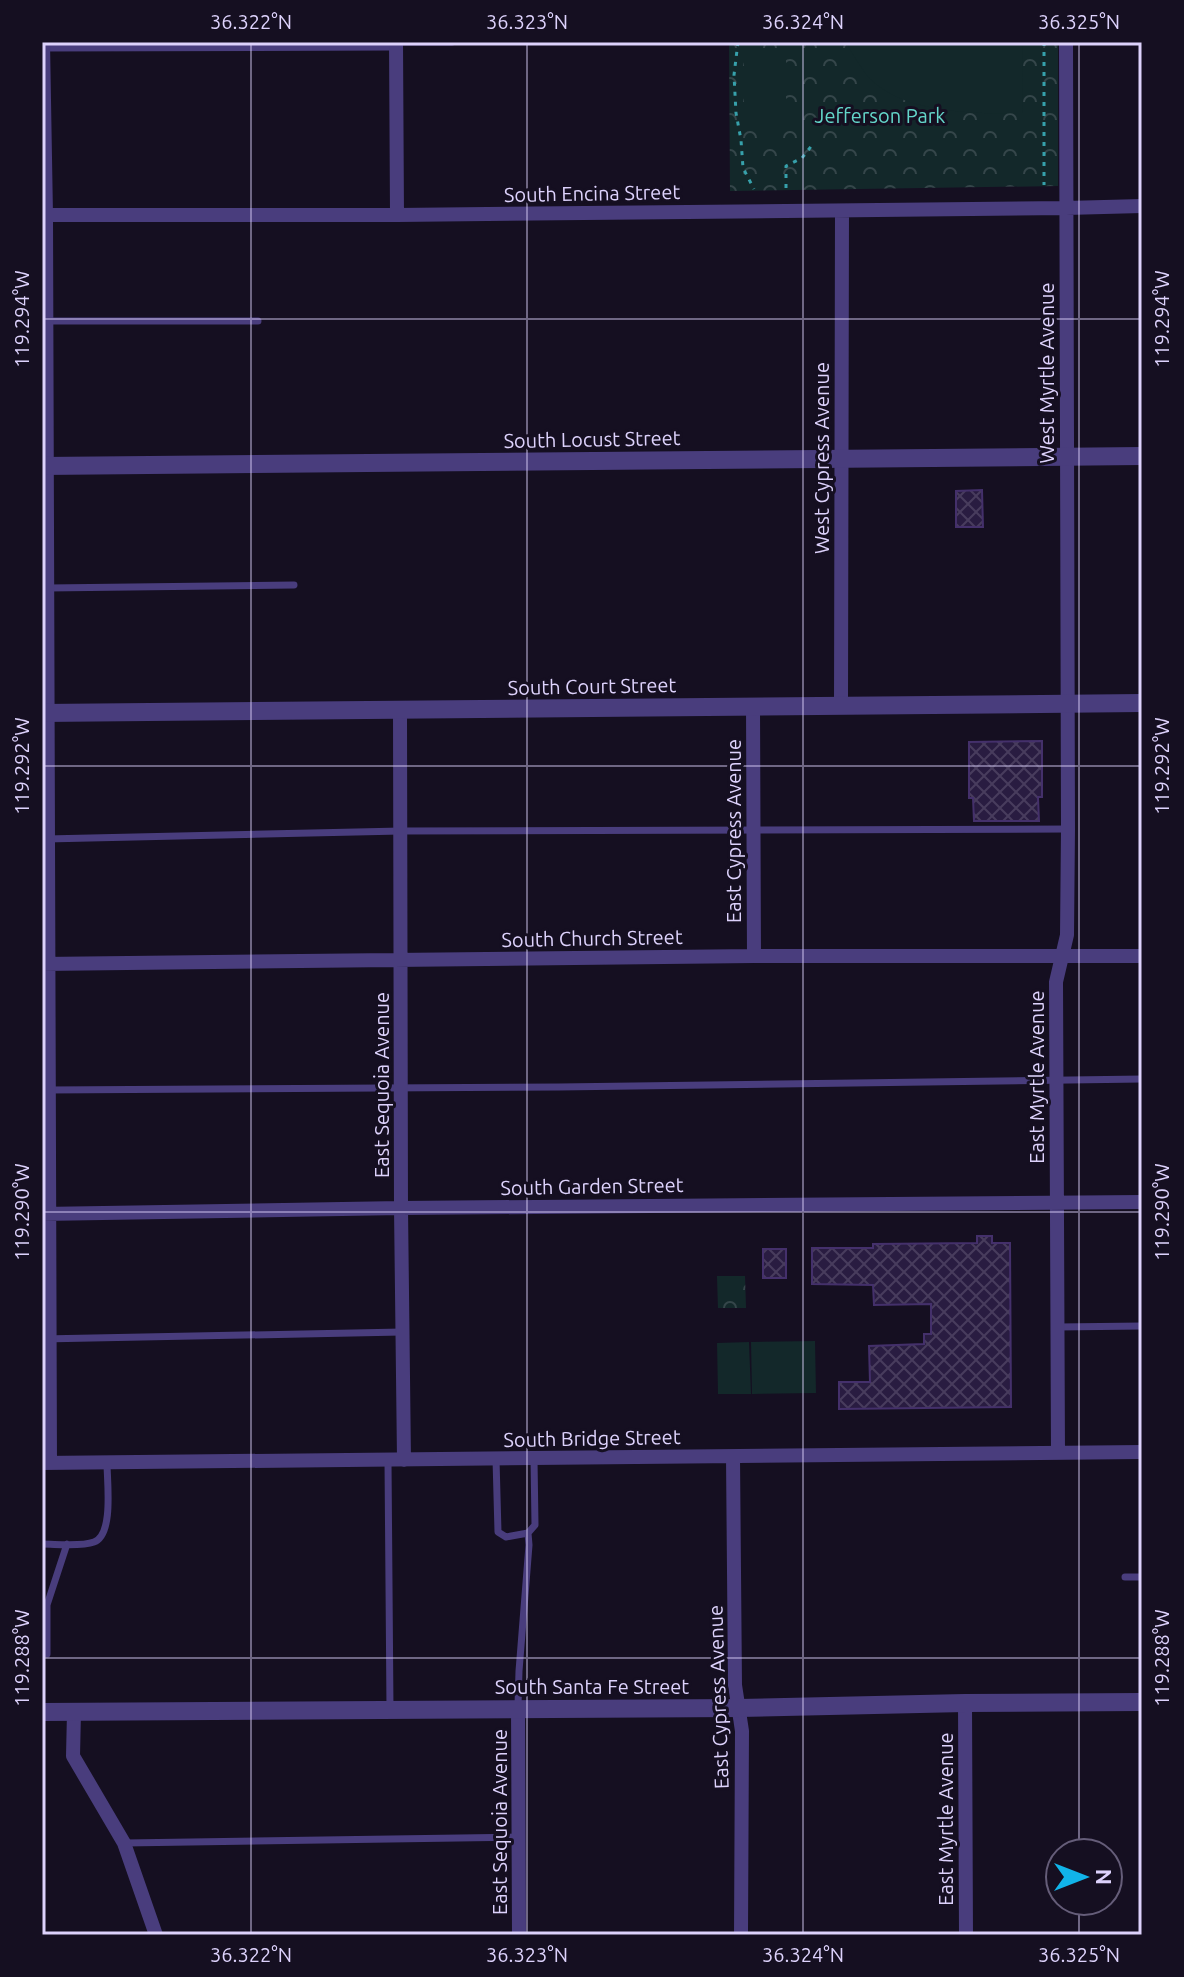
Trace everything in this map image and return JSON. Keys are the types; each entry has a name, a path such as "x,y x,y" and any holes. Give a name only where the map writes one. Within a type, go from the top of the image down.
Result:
{"street":[{"name":"West Myrtle Avenue","path":"1066,42 1068,703"},
{"path":"396,44 397,215"},
{"path":"43,46 46,1463"},
{"name":"South Encina Street","path":"44,215 397,215 1142,206"},
{"name":"West Cypress Avenue","path":"841,705 842,211"},
{"name":"South Locust Street","path":"44,466 1142,456"},
{"name":"East Myrtle Avenue","path":"1058,1452 1056,982 1067,935 1068,703"},
{"name":"South Court Street","path":"44,713 1142,703"},
{"name":"East Cypress Avenue","path":"753,706 754,956"},
{"name":"East Sequoia Avenue","path":"400,710 404,1460"},
{"name":"South Church Street","path":"45,964 754,956 1142,956"},
{"name":"South Garden Street","path":"46,1214 1142,1202"},
{"name":"South Bridge Street","path":"46,1463 1142,1452"},
{"name":"East Cypress Avenue","path":"733,1457 735,1685 742,1731 741,1935"},
{"name":"South Santa Fe Street","path":"42,1712 1142,1702"},
{"name":"East Myrtle Avenue","path":"965,1703 966,1935"},
{"name":"East Sequoia Avenue","path":"518,1708 519,1935"},
{"path":"74,1712 73,1756 124,1843 156,1935"}],"lane":[{"path":"43,46 452,42"},
{"path":"44,321 258,321"},
{"path":"44,588 294,585"},
{"path":"45,839 401,831 1068,829"},
{"path":"46,1090 1142,1079"},
{"path":"1058,1327 1142,1326"},
{"path":"46,1339 402,1332"},
{"path":"496,1459 498,1532 506,1537 528,1533 535,1525 534,1459"},
{"path":"388,1461 390,1709"},
{"path":"42,1544 97,1542 103,1534 107,1511 107,1463"},
{"path":"518,1708 528,1533"},
{"path":"47,1654 47,1605 67,1544"},
{"path":"1125,1577 1142,1577"},
{"path":"124,1843 519,1837"}],"path":[{"path":"738,42 734,75 736,113 743,168 754,189"},
{"path":"1044,42 1044,185"},
{"path":"786,188 786,166 802,158 813,144"}],"green space":[{"name":"Jefferson Park","path":"729,42 1058,42 1058,186 730,191"},
{"path":"847,42 1023,42 1022,113 942,110 902,99 870,79"},
{"path":"744,54 786,54 786,120 744,120"},
{"path":"717,1276 745,1276 746,1308 718,1308"},
{"path":"815,1341 816,1393 752,1394 751,1342"},
{"path":"749,1342 751,1394 718,1394 717,1343"}],"building":[{"path":"982,490 983,527 956,527 956,491"},
{"path":"1042,741 1039,821 974,821 973,798 969,798 969,742"},
{"path":"977,1236 992,1236 992,1243 1010,1243 1011,1407 839,1409 839,1382 870,1382 869,1346 924,1344 924,1334 931,1334 931,1304 874,1305 873,1285 812,1284 812,1248 977,1243"},
{"path":"763,1249 786,1249 786,1278 763,1278"}]}
